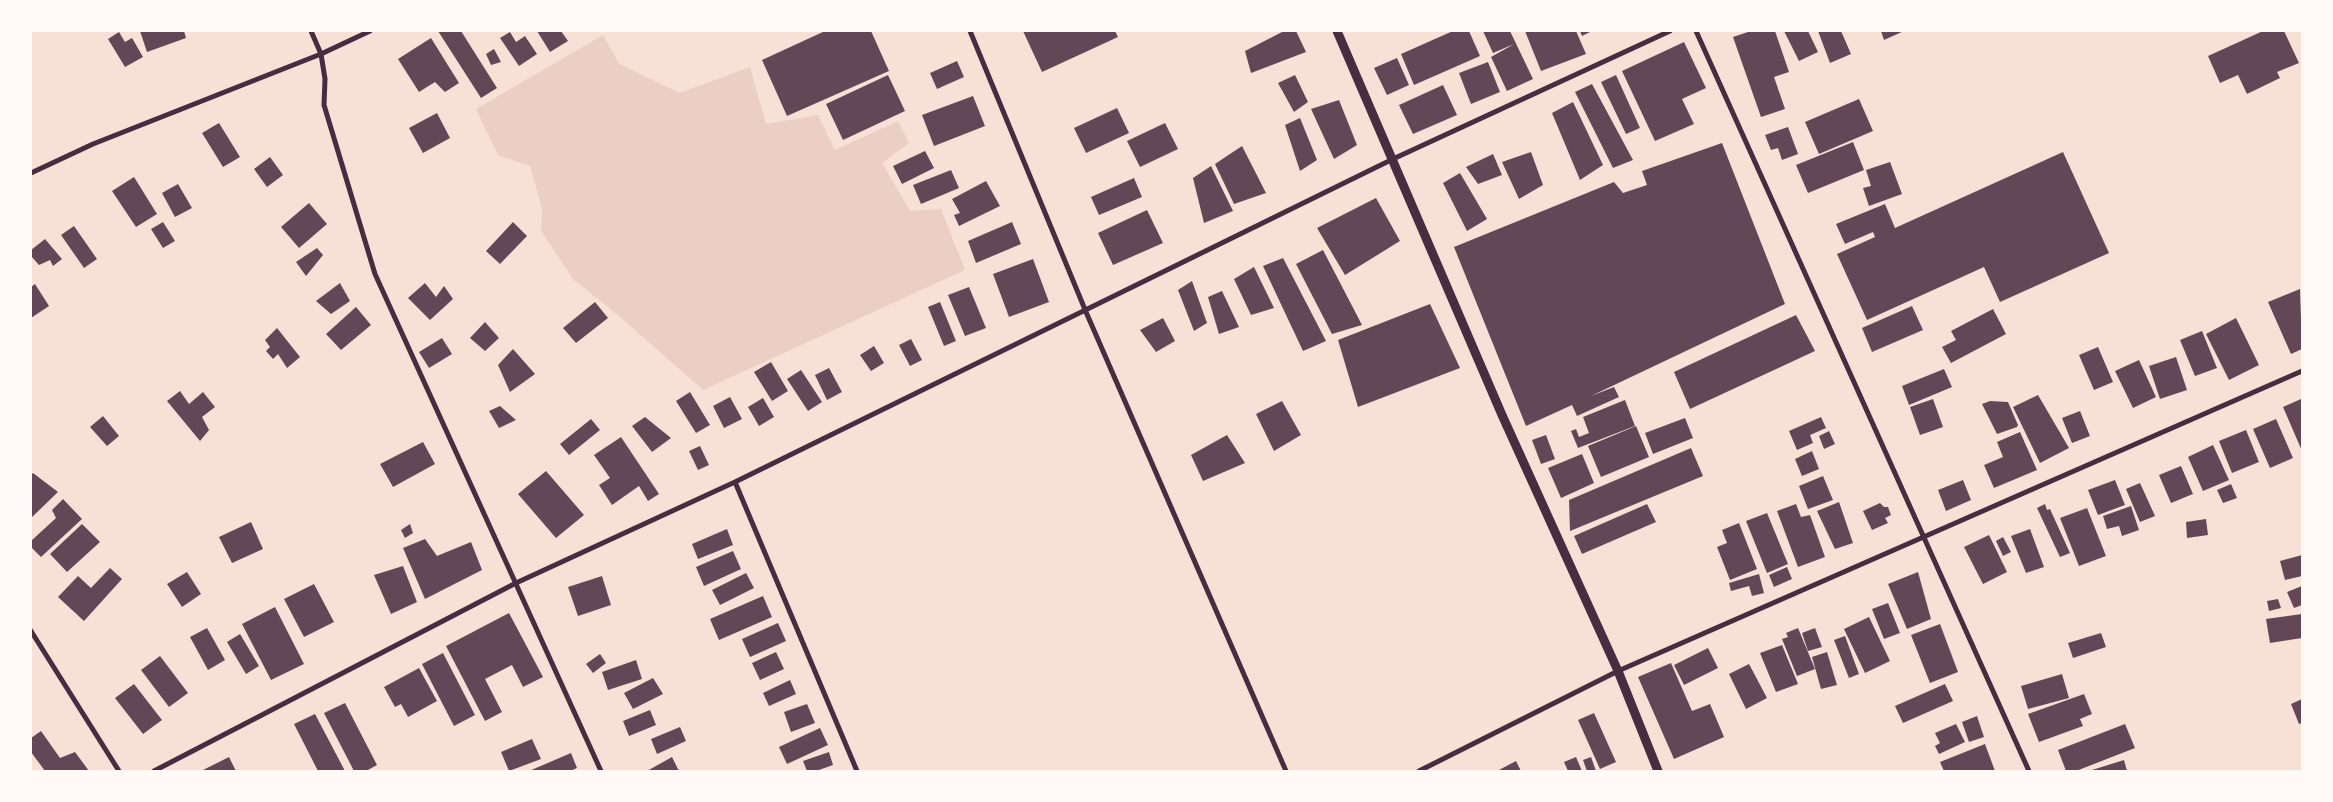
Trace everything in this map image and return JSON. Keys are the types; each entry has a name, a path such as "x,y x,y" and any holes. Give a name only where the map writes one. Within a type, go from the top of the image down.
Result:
{"street":[{"path":"311,31 321,54 325,79 324,105 375,274 601,771"},
{"path":"31,173 93,144 321,54 370,31"},
{"path":"970,31 1086,312 1286,771"},
{"path":"1337,31 1502,415 1618,671 1658,771"},
{"path":"154,771 516,583 735,482 1086,312 1393,159 1670,31"},
{"path":"1696,31 2030,771"},
{"path":"1419,771 1618,671 2302,371"},
{"path":"735,482 857,771"},
{"path":"31,631 119,771"}],"shaded area":[{"path":"603,35 619,64 680,93 750,67 766,124 818,115 835,150 898,121 909,143 882,163 910,211 941,209 965,270 703,390 618,315 573,279 541,231 542,209 530,166 498,155 476,109"}],"building":[{"path":"140,31 184,31 186,38 147,52"},
{"path":"438,31 461,31 497,88 481,98"},
{"path":"537,31 561,31 568,41 550,52"},
{"path":"825,31 871,31 889,71 787,116 762,60"},
{"path":"1023,31 1115,31 1118,37 1042,72"},
{"path":"1284,31 1296,31 1306,52 1251,73 1245,51"},
{"path":"1453,31 1469,31 1480,56 1414,85 1401,54"},
{"path":"1483,31 1510,31 1533,79 1507,91 1491,57 1514,44 1493,53"},
{"path":"1525,31 1576,31 1586,54 1541,71"},
{"path":"1580,31 1592,31 1582,36"},
{"path":"1751,31 1775,31 1789,72 1774,77 1785,109 1761,117 1733,37"},
{"path":"1784,31 1808,31 1818,52 1799,61"},
{"path":"1818,31 1841,31 1851,54 1830,63"},
{"path":"1881,31 1904,31 1884,40"},
{"path":"2263,31 2284,31 2299,63 2277,72 2280,78 2247,94 2238,75 2220,83 2208,56"},
{"path":"119,32 125,42 132,38 143,57 125,67 108,39"},
{"path":"510,32 516,42 525,36 537,54 519,66 500,38"},
{"path":"431,38 459,83 445,92 435,82 419,92 398,59"},
{"path":"1684,42 1706,88 1682,99 1694,124 1655,141 1622,71"},
{"path":"494,49 501,62 491,65 486,54"},
{"path":"1397,58 1409,85 1387,95 1374,68"},
{"path":"957,61 964,77 937,89 930,73"},
{"path":"1488,62 1500,92 1471,104 1459,73"},
{"path":"888,75 905,111 843,140 826,104"},
{"path":"1295,75 1308,102 1294,112 1278,83"},
{"path":"1616,75 1640,128 1626,134 1601,82"},
{"path":"1592,84 1633,160 1613,168 1575,92"},
{"path":"1443,85 1457,115 1413,134 1399,105"},
{"path":"973,96 985,126 934,146 922,115"},
{"path":"1859,99 1873,131 1819,154 1805,122"},
{"path":"1339,100 1357,145 1334,159 1311,109"},
{"path":"1573,102 1603,165 1580,180 1552,113"},
{"path":"1117,108 1129,133 1086,153 1074,128"},
{"path":"437,113 450,138 423,153 409,128"},
{"path":"1300,118 1317,160 1300,171 1285,125"},
{"path":"219,123 240,157 223,167 202,133"},
{"path":"1165,123 1178,149 1140,167 1127,141"},
{"path":"1788,127 1798,154 1782,160 1778,148 1771,150 1765,135"},
{"path":"1853,142 1864,170 1808,193 1796,165"},
{"path":"1722,143 1785,304 1591,396 1614,387 1619,397 1577,416 1572,405 1526,426 1454,247 1614,182 1623,193 1647,185 1642,171"},
{"path":"1242,146 1266,193 1234,204 1215,164"},
{"path":"925,151 934,168 902,184 893,166"},
{"path":"1531,152 1543,185 1519,199 1502,162"},
{"path":"2063,152 2109,253 2000,302 1984,267 1867,320 1837,254 1875,237 1873,232 1845,244 1836,224 1885,204 1895,228"},
{"path":"1493,154 1502,175 1478,184 1466,167"},
{"path":"270,157 283,175 267,187 254,169"},
{"path":"1890,162 1902,194 1869,206 1863,188 1871,186 1866,170"},
{"path":"1211,166 1233,211 1204,223 1193,178"},
{"path":"951,170 959,188 921,204 913,185"},
{"path":"1460,173 1487,219 1467,231 1443,183"},
{"path":"134,177 157,214 136,227 112,191"},
{"path":"1134,178 1142,197 1099,215 1091,197"},
{"path":"986,181 1000,206 959,226 954,215 960,213 952,199"},
{"path":"178,184 192,208 175,217 162,193"},
{"path":"1376,198 1400,241 1345,275 1317,228"},
{"path":"309,203 327,224 299,248 281,227"},
{"path":"1147,210 1163,243 1113,265 1098,233"},
{"path":"163,222 175,241 163,248 151,229"},
{"path":"513,222 527,236 500,264 486,251"},
{"path":"1012,222 1021,244 976,263 968,241"},
{"path":"74,226 97,259 84,268 61,235"},
{"path":"45,239 62,259 53,266 50,260 39,265 31,256 31,250"},
{"path":"317,248 323,255 306,276 296,262"},
{"path":"1323,250 1362,325 1332,334 1296,264"},
{"path":"1283,258 1326,341 1303,351 1263,266"},
{"path":"1033,259 1049,302 1009,317 993,274"},
{"path":"1254,267 1274,308 1251,315 1234,279"},
{"path":"1192,281 1207,323 1194,331 1178,290"},
{"path":"340,283 350,301 331,314 316,301"},
{"path":"425,283 436,297 444,286 453,299 430,320 408,298"},
{"path":"35,284 49,306 31,318 31,287"},
{"path":"969,287 986,328 965,336 948,295"},
{"path":"2300,289 2302,349 2291,354 2268,302"},
{"path":"1222,291 1239,327 1219,334 1208,297"},
{"path":"595,302 608,318 576,343 563,328"},
{"path":"940,302 956,341 944,346 928,307"},
{"path":"1430,304 1460,368 1358,407 1338,340"},
{"path":"1912,306 1923,330 1872,352 1862,328"},
{"path":"356,307 371,325 341,350 326,334"},
{"path":"1993,309 2006,334 1951,363 1942,347 1956,340 1951,331"},
{"path":"1796,315 1815,351 1690,409 1674,372"},
{"path":"1163,318 1175,341 1156,352 1140,330"},
{"path":"2236,318 2259,365 2229,380 2206,334"},
{"path":"485,322 499,338 485,351 470,338"},
{"path":"277,328 300,357 287,368 278,354 273,359 266,351 270,347 265,340"},
{"path":"2202,331 2217,368 2195,376 2180,340"},
{"path":"442,338 452,354 429,368 419,352"},
{"path":"911,339 922,360 910,366 899,345"},
{"path":"874,346 884,363 871,371 860,355"},
{"path":"2098,347 2113,382 2094,390 2079,355"},
{"path":"513,349 535,374 510,392 498,365"},
{"path":"2176,357 2187,390 2160,399 2149,366"},
{"path":"2139,360 2156,397 2133,408 2115,371"},
{"path":"771,362 788,391 772,401 754,372"},
{"path":"829,368 842,392 827,400 815,375"},
{"path":"1944,369 1952,387 1909,405 1902,386"},
{"path":"801,370 822,402 808,411 787,379"},
{"path":"180,391 189,404 203,392 215,407 202,417 209,430 200,441 167,401"},
{"path":"690,392 710,425 696,433 676,401"},
{"path":"2038,395 2069,448 2040,463 2013,407"},
{"path":"730,397 742,419 724,428 713,406"},
{"path":"763,398 774,417 759,426 748,407"},
{"path":"1933,399 1943,427 1920,435 1910,407"},
{"path":"1625,400 1635,426 1578,448 1571,431 1576,429 1579,437 1589,433 1583,417"},
{"path":"2302,400 2302,451 2283,407"},
{"path":"1282,401 1301,435 1274,451 1256,414"},
{"path":"1990,401 2008,402 2018,425 2017,427 1997,434 1982,404"},
{"path":"500,406 516,420 499,428 489,411"},
{"path":"2080,411 2090,436 2072,443 2062,418"},
{"path":"103,416 119,436 107,446 90,427"},
{"path":"645,417 671,438 652,452 632,426"},
{"path":"1821,417 1826,428 1810,435 1813,443 1797,450 1789,431"},
{"path":"1685,418 1693,438 1653,454 1645,433"},
{"path":"591,419 600,430 569,455 560,444"},
{"path":"2276,419 2293,458 2270,468 2253,429"},
{"path":"1636,426 1649,457 1601,477 1588,446"},
{"path":"2246,430 2259,462 2232,473 2219,441"},
{"path":"1829,431 1835,444 1824,449 1819,436"},
{"path":"2020,432 2037,470 1994,488 1984,465 2003,457 1997,442"},
{"path":"1227,435 1245,463 1203,481 1191,455"},
{"path":"1546,435 1555,459 1541,464 1532,440"},
{"path":"621,437 659,494 648,501 639,486 612,505 599,485 610,478 594,455"},
{"path":"423,442 435,464 393,487 380,464"},
{"path":"2213,445 2229,480 2203,491 2188,457"},
{"path":"700,446 709,465 698,470 689,451"},
{"path":"1691,448 1703,476 1570,531 1569,500"},
{"path":"1812,451 1819,469 1802,476 1795,459"},
{"path":"1582,454 1594,483 1561,498 1548,468"},
{"path":"2181,466 2193,494 2171,503 2159,475"},
{"path":"546,471 584,515 556,538 518,494"},
{"path":"33,473 58,492 31,518 31,475"},
{"path":"1823,476 1833,500 1808,509 1799,486"},
{"path":"1963,480 1971,500 1946,511 1938,490"},
{"path":"2115,480 2125,505 2098,515 2088,490"},
{"path":"2140,483 2155,516 2140,522 2126,489"},
{"path":"2231,484 2237,498 2223,503 2217,490"},
{"path":"63,499 82,519 41,557 31,547 31,541 56,518 52,510"},
{"path":"1839,502 1853,543 1835,549 1817,511"},
{"path":"1880,503 1884,507 1888,507 1891,515 1885,518 1888,523 1872,530 1863,511"},
{"path":"1647,504 1656,522 1582,554 1574,536"},
{"path":"1796,504 1801,517 1810,515 1825,557 1798,567 1777,511"},
{"path":"2045,504 2047,510 2050,509 2070,553 2060,557 2037,508"},
{"path":"2131,506 2139,530 2122,536 2119,526 2107,529 2103,516"},
{"path":"2087,508 2106,556 2079,566 2060,518"},
{"path":"1767,513 1788,564 1767,573 1746,521"},
{"path":"2206,519 2208,535 2187,538 2186,522"},
{"path":"251,522 263,549 232,563 219,537"},
{"path":"1739,523 1757,569 1730,580 1717,547 1727,543 1722,530"},
{"path":"82,524 100,542 67,572 50,554"},
{"path":"410,524 413,533 405,538 401,530"},
{"path":"727,529 733,545 698,559 692,544"},
{"path":"2030,529 2044,567 2026,573 2011,536"},
{"path":"1989,535 2007,572 1983,584 1964,547"},
{"path":"2003,537 2011,552 2003,556 1996,541"},
{"path":"425,539 437,556 471,542 482,570 425,599 403,548"},
{"path":"733,551 741,569 704,586 696,567"},
{"path":"2302,555 2302,576 2285,580 2280,561"},
{"path":"403,566 417,602 391,614 374,575"},
{"path":"1787,567 1792,579 1774,587 1769,575"},
{"path":"110,568 122,579 84,621 58,597 78,576 91,588"},
{"path":"187,572 201,594 182,607 167,584"},
{"path":"1918,572 1931,619 1907,629 1888,584"},
{"path":"746,573 754,588 720,605 712,590"},
{"path":"1759,574 1764,593 1752,596 1749,586 1731,591 1729,583"},
{"path":"602,576 611,605 578,616 568,587"},
{"path":"314,584 334,622 304,637 284,599"},
{"path":"2302,586 2302,605 2294,608 2287,592"},
{"path":"763,596 772,617 719,640 710,619"},
{"path":"2278,599 2281,608 2269,611 2267,601"},
{"path":"1888,603 1900,633 1884,639 1872,609"},
{"path":"275,607 304,664 271,680 242,624"},
{"path":"509,613 543,677 523,687 512,665 485,679 502,712 485,721 446,646"},
{"path":"2302,614 2302,638 2270,643 2266,619"},
{"path":"1869,617 1890,661 1865,673 1844,629"},
{"path":"778,623 786,641 750,657 742,639"},
{"path":"1940,624 1958,672 1930,683 1911,635"},
{"path":"207,628 225,660 208,670 190,637"},
{"path":"1798,628 1815,669 1797,676 1782,639 1788,637 1786,633"},
{"path":"1815,628 1822,647 1808,651 1802,633"},
{"path":"2101,633 2106,647 2073,658 2068,643"},
{"path":"240,634 259,666 246,674 227,642"},
{"path":"1845,636 1859,674 1849,678 1834,640"},
{"path":"1782,645 1798,684 1776,692 1760,653"},
{"path":"1708,648 1718,668 1684,685 1674,665"},
{"path":"776,652 784,669 760,680 752,663"},
{"path":"1827,652 1837,685 1821,689 1812,657"},
{"path":"443,653 475,715 454,726 422,664"},
{"path":"600,654 606,663 593,673 586,664"},
{"path":"160,656 188,693 169,707 141,670"},
{"path":"636,660 642,679 608,690 602,672"},
{"path":"1671,663 1692,711 1710,704 1724,737 1674,759 1638,677"},
{"path":"1749,664 1767,698 1746,709 1729,674"},
{"path":"419,668 437,701 408,717 401,704 395,707 384,687"},
{"path":"2062,674 2069,698 2028,709 2021,686"},
{"path":"653,678 663,694 633,709 624,693"},
{"path":"790,680 796,694 769,706 763,693"},
{"path":"134,684 162,720 143,734 115,698"},
{"path":"1945,684 1953,701 1903,723 1895,706"},
{"path":"2084,694 2092,714 2080,719 2083,726 2039,742 2028,714"},
{"path":"2302,699 2302,723 2299,724 2291,704"},
{"path":"345,703 377,765 366,771 354,771 324,713"},
{"path":"807,704 815,723 791,732 784,712"},
{"path":"650,710 656,725 629,736 623,721"},
{"path":"1594,713 1616,762 1600,769 1578,720"},
{"path":"315,714 345,771 318,771 294,724"},
{"path":"1977,716 1984,737 1969,742 1962,722"},
{"path":"1956,724 1965,742 1939,754 1935,746 1940,743 1935,733"},
{"path":"2125,724 2135,748 2076,771 2066,771 2058,750"},
{"path":"680,727 686,741 657,754 651,739"},
{"path":"820,728 828,745 787,764 779,747"},
{"path":"41,731 60,758 75,752 89,771 45,771 31,752 31,738"},
{"path":"532,739 541,759 509,771 501,752"},
{"path":"1985,744 1995,771 1944,771 1940,762"},
{"path":"829,752 833,765 816,771 807,771 803,761"},
{"path":"571,753 577,768 570,771 529,771"},
{"path":"229,757 236,771 201,771"},
{"path":"672,757 679,771 647,771"},
{"path":"1576,757 1582,771 1568,771 1564,762"},
{"path":"1591,757 1596,771 1587,771 1583,760"},
{"path":"2124,760 2127,771 2092,771 2092,770"},
{"path":"1516,761 1521,771 1497,771"}]}
